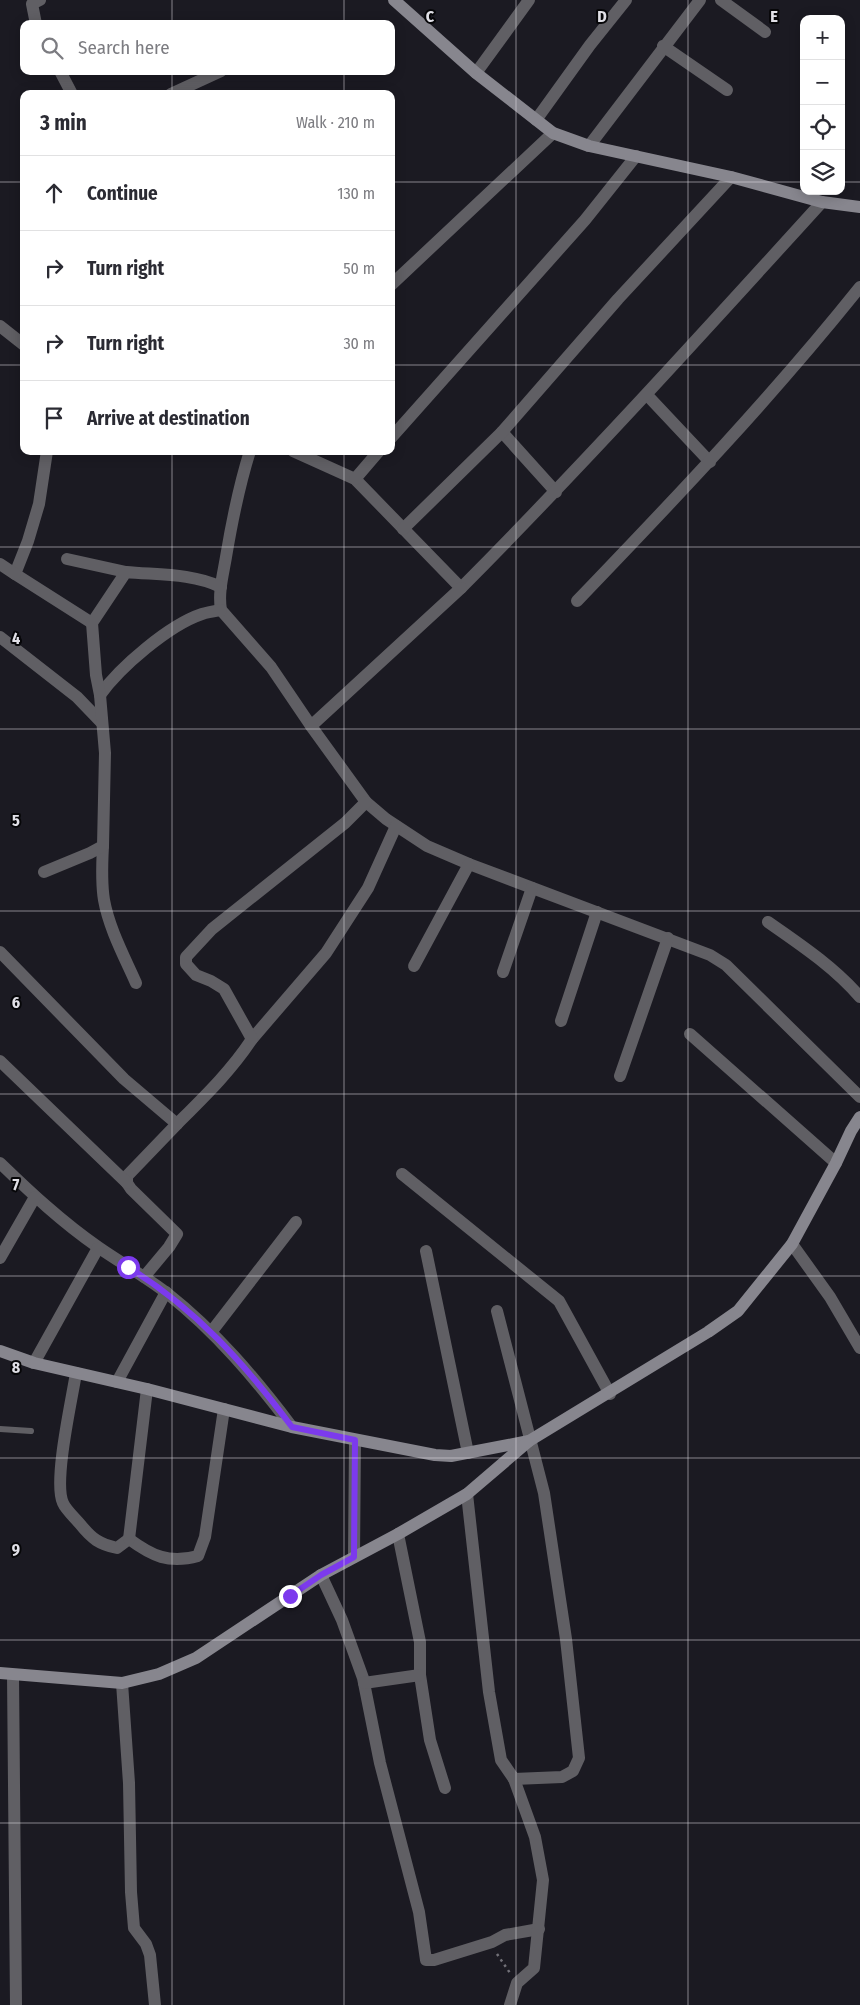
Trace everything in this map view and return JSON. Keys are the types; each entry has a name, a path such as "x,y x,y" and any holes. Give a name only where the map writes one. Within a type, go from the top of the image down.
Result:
{"street":[{"path":"35,20 32,4 40,0"},
{"path":"394,0 476,73 553,133 589,146 730,178 822,202 860,207"},
{"path":"536,120 590,45 626,0"},
{"path":"589,146 663,46 700,0"},
{"path":"721,0 765,32"},
{"path":"476,73 523,3"},
{"path":"663,46 727,90"},
{"path":"62,75 70,90"},
{"path":"181,90 212,75"},
{"path":"395,281 553,133"},
{"path":"395,434 585,220 636,156"},
{"path":"403,528 502,432 618,299 730,178"},
{"path":"311,726 461,588 556,492 822,202"},
{"path":"577,601 710,462 818,340 860,287"},
{"path":"0,326 20,342"},
{"path":"647,395 710,462"},
{"path":"502,432 556,492"},
{"path":"15,574 28,541 39,504 46,455"},
{"path":"249,455 239,487 220,587 221,610 271,667 366,802 396,826 428,846 469,864 710,955 726,965 860,1097"},
{"path":"302,455 355,479 461,588"},
{"path":"355,479 376,455"},
{"path":"67,559 126,572 193,578 208,581 220,587"},
{"path":"0,564 92,623"},
{"path":"126,572 92,623 105,753 102,877 104,901 118,942 136,982"},
{"path":"100,695 112,679 150,645 189,620 203,614 221,610"},
{"path":"0,636 77,697 102,723"},
{"path":"252,1039 224,989 196,975 186,964 186,958 212,929 345,822 366,802"},
{"path":"127,1183 127,1176 219,1082 242,1055 252,1039 326,953 368,888 396,826"},
{"path":"44,872 103,846"},
{"path":"414,966 469,864"},
{"path":"503,972 532,888"},
{"path":"561,1021 597,912"},
{"path":"768,922 805,948 847,982 860,997"},
{"path":"620,1076 668,938"},
{"path":"0,952 124,1079 177,1124"},
{"path":"690,1034 836,1163"},
{"path":"0,1061 127,1183 177,1234 169,1247 144,1276"},
{"path":"0,1673 122,1683 159,1674 196,1658 321,1575 398,1534 467,1494 530,1441 610,1394 738,1311 792,1244 836,1163 851,1130 860,1117"},
{"path":"0,1163 35,1198 98,1248 166,1292 212,1331 256,1379 292,1427"},
{"path":"402,1174 560,1301 610,1394"},
{"path":"0,1258 35,1198"},
{"path":"212,1331 296,1222"},
{"path":"792,1244 830,1298 860,1348"},
{"path":"34,1363 98,1248"},
{"path":"426,1251 468,1453"},
{"path":"117,1382 166,1292"},
{"path":"497,1311 544,1493 566,1639 579,1758 573,1771 562,1777 514,1779"},
{"path":"0,1351 34,1363 147,1389 292,1427 434,1455 451,1456 530,1441"},
{"path":"76,1373 60,1479 63,1503 86,1531 101,1544 117,1548 129,1539 147,1389"},
{"path":"129,1539 146,1552 162,1558 182,1560 198,1556 205,1537 224,1409"},
{"path":"354,1557 355,1440"},
{"path":"467,1494 493,1712 501,1760 514,1779 535,1837 542,1880 534,1968 516,1983 510,2005"},
{"path":"398,1534 420,1642 420,1675 430,1740 445,1788"},
{"path":"321,1575 342,1620 364,1683 380,1763 419,1912 426,1960 434,1960 492,1942 505,1934 539,1929"},
{"path":"13,1675 16,2005"},
{"path":"364,1683 420,1675"},
{"path":"122,1683 129,1783 131,1892 134,1928 146,1944 150,1955 155,2005"}],"lane":[{"path":"0,1429 31,1431"}],"path":[{"path":"492,1942 493,1948 516,1983"}],"route":[{"path":"128,1267 166,1292 212,1331 256,1379 292,1427 355,1440 354,1557 321,1575 290,1596"}]}
